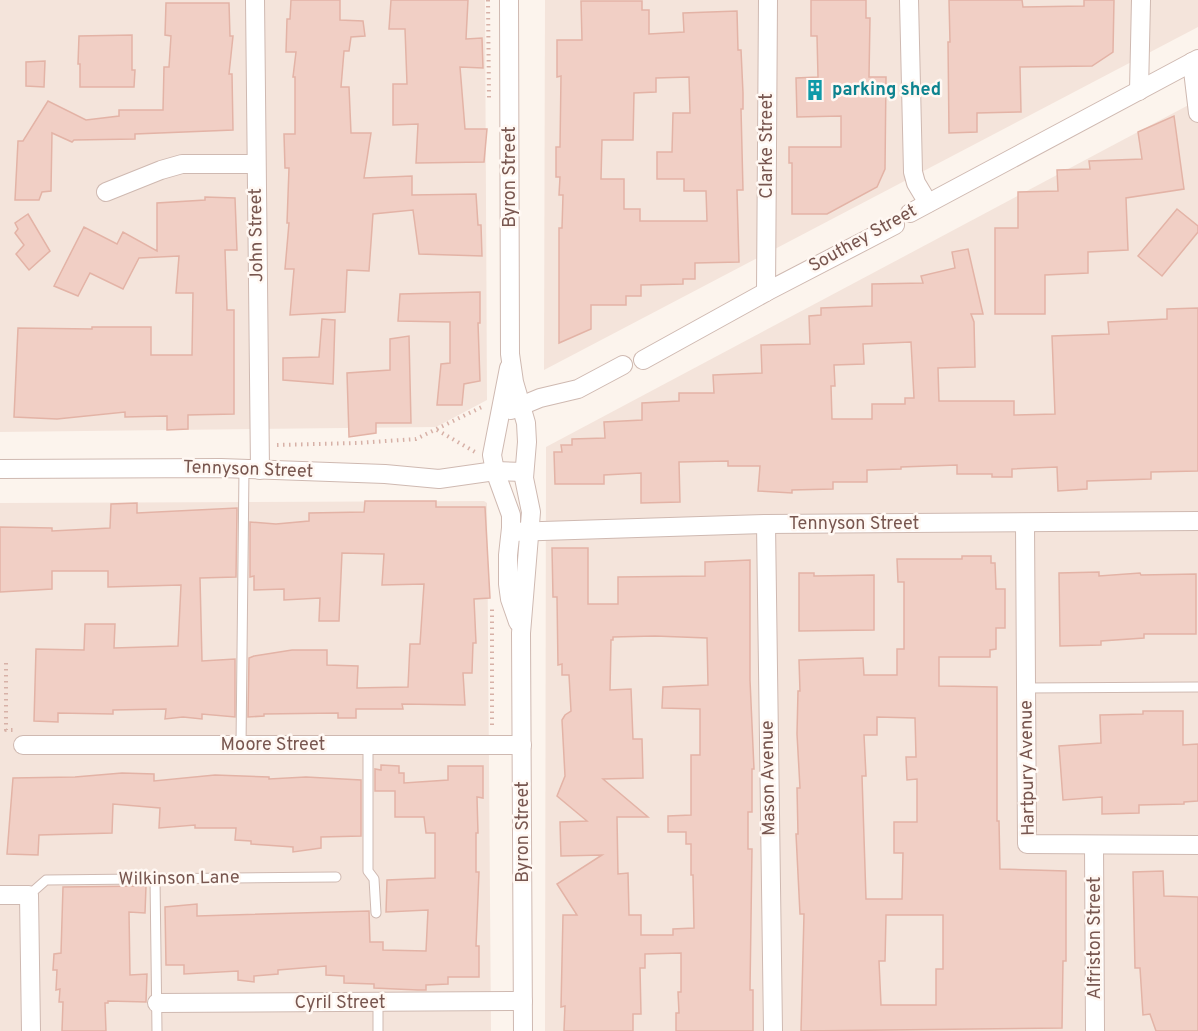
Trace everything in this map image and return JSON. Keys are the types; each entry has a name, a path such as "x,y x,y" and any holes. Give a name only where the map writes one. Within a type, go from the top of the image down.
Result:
{"street":[{"name":"John Street","path":"252,470 260,445 255,0"},
{"name":"Byron Street","path":"509,0 510,354 514,382 522,405 527,435 524,472 531,509 520,633 523,1031"},
{"name":"Clarke Street","path":"766,292 768,0"},
{"path":"909,0 913,172 916,183 928,203"},
{"path":"1139,91 1140,0"},
{"path":"1195,61 1198,113"},
{"name":"Southey Street","path":"910,213 1195,61"},
{"path":"106,192 182,164 256,164"},
{"name":"Southey Street","path":"643,360 766,292 895,225"},
{"name":"Byron Street","path":"510,354 495,408 492,455 495,471 510,509 508,589 520,633"},
{"name":"Southey Street","path":"495,408 516,409 540,398 578,389 623,365"},
{"name":"Tennyson Street","path":"0,469 202,468 439,478 495,471 524,472"},
{"name":"Tennyson Street","path":"511,532 766,524 1198,521"},
{"name":"Mason Avenue","path":"766,524 773,1031"},
{"name":"Hartpury Avenue","path":"1025,524 1027,844 1198,845"},
{"name":"Moore Street","path":"23,745 522,745"},
{"name":"Alfriston Street","path":"1094,845 1095,1031"},
{"path":"0,895 29,895 31,1031"},
{"name":"Cyril Street","path":"157,1003 523,1001"}],"lane":[{"name":"Southey Street","path":"895,225 910,213"},
{"name":"Southey Street","path":"623,365 643,360"},
{"path":"241,745 252,470"},
{"path":"1026,688 1198,687"},
{"path":"368,745 368,871 374,879 376,913"},
{"name":"Wilkinson Lane","path":"29,895 45,880 336,877"},
{"path":"155,879 157,1031"},
{"path":"378,1003 378,1031"}],"path":[{"path":"260,445 416,439 495,408"},
{"path":"437,430 478,454"},
{"path":"6,663 6,730"}],"shaded area":[{"path":"0,0 485,0 487,400 436,427 0,432"},
{"path":"545,0 1198,0 1198,27 544,370"},
{"path":"1198,100 1198,1031 545,1031 546,447"},
{"path":"484,501 487,503 491,1031 0,1031 0,503"}],"building":[{"path":"291,0 340,0 340,20 363,21 365,36 351,37 349,51 344,51 341,87 349,87 351,133 371,133 364,178 412,176 412,195 476,194 478,225 481,225 482,256 419,254 413,210 373,214 369,271 347,270 345,312 290,315 294,269 285,269 289,223 287,223 289,168 285,168 284,134 295,134 295,77 293,77 296,52 286,52 287,19 290,19"},
{"path":"391,0 468,0 466,39 482,38 483,68 460,67 465,129 487,129 484,162 416,163 418,124 393,125 393,84 407,84 405,29 389,29"},
{"path":"811,0 866,0 866,18 870,18 869,77 886,77 885,169 877,187 827,214 792,214 792,163 789,163 789,147 841,147 841,116 797,117 796,78 818,77 817,36 811,36"},
{"path":"949,0 1022,0 1023,7 1084,6 1084,0 1114,0 1113,52 1092,66 1020,67 1021,112 977,113 977,132 949,133"},
{"path":"581,1 642,1 642,10 649,10 649,34 684,32 683,13 737,11 738,50 741,50 743,93 743,109 741,109 743,190 737,190 739,262 695,263 695,279 683,279 683,284 641,285 641,296 626,296 626,305 591,305 591,329 559,343 559,228 562,228 563,195 559,195 560,177 556,177 556,147 560,147 561,76 557,77 557,40 582,40","holes":["689,77 690,113 673,113 672,152 657,152 657,179 684,179 684,191 706,191 707,221 640,221 640,209 624,209 624,179 601,179 602,140 633,140 634,93 656,92 656,78"]},
{"path":"166,3 229,3 230,36 233,36 229,74 232,74 233,130 135,134 135,139 74,140 72,142 52,133 51,191 42,192 39,200 15,200 18,141 23,141 48,101 86,120 119,116 119,110 163,110 164,67 169,67 171,36 165,35"},
{"path":"132,35 134,87 80,87 79,36"},
{"path":"45,61 44,87 26,86 26,62"},
{"path":"1174,116 1184,189 1126,198 1128,250 1088,252 1088,273 1045,275 1045,314 995,314 995,228 1018,228 1018,192 1058,191 1057,170 1090,169 1089,161 1142,159 1138,132"},
{"path":"205,197 235,198 237,250 225,250 227,310 234,310 234,414 188,415 188,429 167,430 167,416 125,417 125,412 57,419 14,417 18,328 151,327 151,355 192,355 193,293 176,293 179,256 139,258 123,289 90,273 78,296 54,286 84,227 117,244 123,232 157,251 157,203 205,200"},
{"path":"1177,209 1198,226 1198,232 1162,276 1138,256"},
{"path":"28,214 50,251 29,270 16,254 24,245 15,233 18,229 15,223"},
{"path":"968,249 983,314 971,314 974,322 975,367 938,368 939,401 1014,401 1014,415 1055,414 1052,336 1109,334 1108,322 1167,319 1167,309 1198,308 1198,471 1151,472 1151,479 1087,481 1087,489 1058,491 1057,467 1012,469 1012,477 992,477 992,474 957,474 957,465 901,467 901,469 867,470 867,482 833,482 833,489 792,490 792,493 758,491 760,466 728,466 728,461 679,462 680,502 641,503 641,473 604,475 604,484 555,484 554,452 562,452 561,445 572,445 572,439 605,438 604,422 642,420 642,403 679,401 679,393 714,393 713,375 762,373 761,345 810,344 809,316 821,315 821,308 872,306 872,284 923,283 921,276 955,268 952,252","holes":["911,342 914,398 905,398 905,404 872,404 872,419 832,419 831,386 835,386 834,365 864,364 863,344"]},
{"path":"480,292 480,323 478,323 480,381 464,384 462,405 437,405 441,364 450,363 450,322 398,321 400,294"},
{"path":"322,319 335,320 333,384 283,380 283,358 319,357"},
{"path":"409,336 411,423 376,423 376,433 349,437 347,373 390,370 390,339"},
{"path":"365,501 436,501 436,507 485,507 490,598 474,599 476,643 473,643 472,673 463,673 465,705 402,704 403,709 356,709 356,718 338,718 338,713 264,714 264,716 248,717 249,658 254,656 292,650 327,650 327,665 358,666 357,688 408,687 410,644 420,644 424,584 382,585 384,554 342,553 339,621 319,621 320,598 284,600 284,589 254,590 254,576 250,577 250,522 276,524 309,521 309,513 364,512"},
{"path":"137,503 137,513 237,508 236,577 200,578 202,661 235,659 235,717 202,714 202,719 183,717 165,719 166,709 113,710 113,714 58,713 58,722 34,721 36,649 84,650 85,624 115,624 114,648 178,646 181,585 108,587 108,571 52,571 52,589 0,592 0,527 52,528 52,531 110,528 111,504"},
{"path":"552,548 588,548 588,604 618,604 618,577 705,576 705,562 750,560 750,680 754,769 752,769 752,812 748,812 748,849 752,849 750,990 753,990 753,1031 676,1031 676,1013 679,1013 678,992 681,992 681,953 645,954 645,968 640,968 641,1014 633,1014 633,1031 564,1031 565,1006 561,1007 563,915 577,915 557,884 602,855 561,856 560,822 587,821 557,796 565,776 562,720 571,711 569,675 562,675 562,664 558,665 557,597 553,597","holes":["655,636 707,638 708,685 663,687 662,708 700,709 700,755 691,755 691,815 668,816 668,832 686,832 686,844 691,844 694,928 673,929 673,935 641,935 641,915 629,915 628,873 618,874 617,817 648,817 603,779 643,778 642,739 633,739 631,689 610,690 611,640 613,637"]},
{"path":"962,556 991,556 991,563 995,563 996,589 1005,589 1005,628 996,628 996,649 990,650 990,657 939,657 939,686 997,687 997,821 999,821 1000,869 1066,871 1066,961 1063,961 1062,1028 801,1031 804,914 800,914 796,834 798,834 797,788 800,788 797,734 798,691 800,691 799,660 863,658 864,675 897,675 897,649 904,649 904,582 898,582 897,559 962,559","holes":["877,717 915,718 916,757 906,757 907,780 917,779 917,822 894,822 894,853 903,853 902,899 866,899 862,776 866,776 864,735 877,735","886,915 943,915 943,969 936,969 936,1005 881,1005 879,961 885,961"]},
{"path":"1099,572 1099,576 1140,573 1141,575 1196,574 1196,634 1144,634 1144,638 1101,641 1101,645 1060,646 1059,573"},
{"path":"799,573 814,573 814,576 874,575 874,630 799,631"},
{"path":"1143,711 1183,711 1183,745 1198,744 1198,801 1184,802 1184,804 1139,805 1139,813 1102,814 1102,797 1063,800 1059,746 1101,743 1100,715 1143,714"},
{"path":"381,765 399,766 399,773 404,773 404,783 448,780 448,766 483,766 483,798 477,797 478,833 476,833 476,872 479,872 476,946 479,946 479,977 448,977 448,984 426,985 426,990 418,990 374,988 374,984 344,983 344,976 326,975 326,966 278,970 278,974 254,976 254,982 238,980 238,971 184,974 184,965 166,965 165,907 197,904 197,916 369,911 370,942 383,942 383,950 426,951 428,910 386,912 387,880 435,878 435,833 426,833 424,817 395,817 395,791 375,791 375,769 381,770"},
{"path":"122,773 154,774 154,781 215,775 269,777 269,779 306,777 361,780 361,836 321,837 321,848 293,852 293,847 251,844 251,841 235,840 236,828 195,828 195,825 159,828 160,808 113,804 112,833 39,835 38,855 7,854 13,778 75,777"},
{"path":"1163,871 1164,896 1198,897 1198,1031 1156,1031 1150,1014 1143,1015 1140,968 1135,968 1133,872"},
{"path":"146,886 145,913 129,912 130,975 147,974 146,1002 108,1001 105,1003 106,1031 62,1031 63,1002 59,1002 60,989 56,990 57,970 53,970 54,954 61,953 63,887"}],"place":[{"name":"parking shed","path":"815,90"}]}
